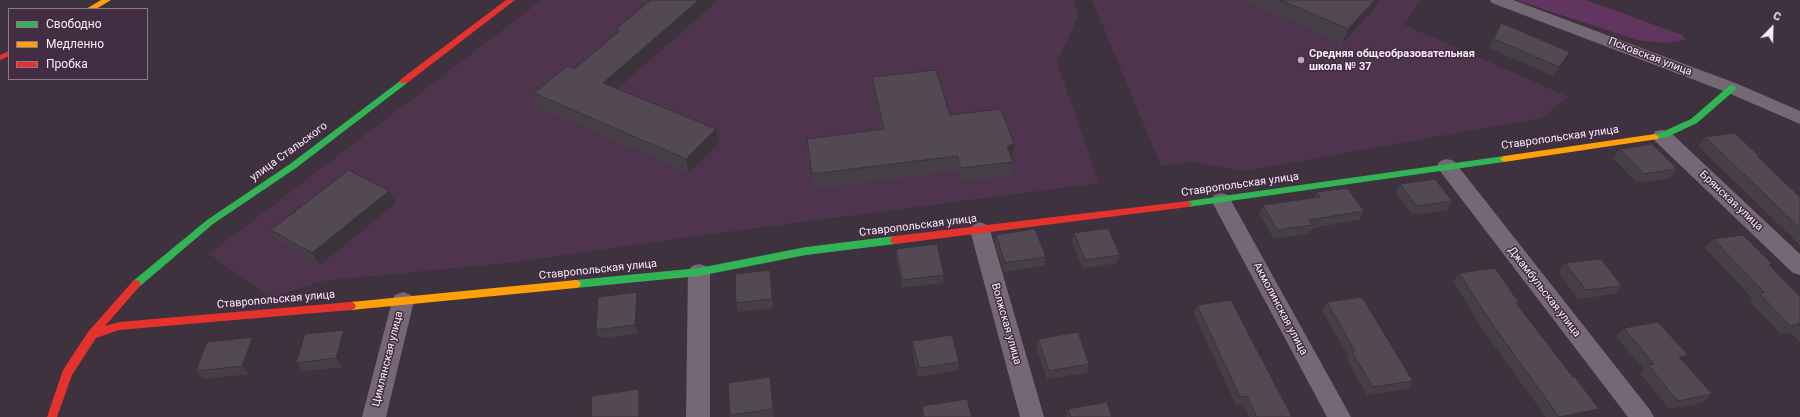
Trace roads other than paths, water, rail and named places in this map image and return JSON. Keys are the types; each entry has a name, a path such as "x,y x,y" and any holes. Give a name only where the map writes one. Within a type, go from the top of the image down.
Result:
{"street":[{"path":"92,8 107,0"},
{"name":"улица Стальского","path":"52,417 68,373 92,335 139,281 210,222 293,166 511,0"},
{"name":"Псковская улица","path":"1498,0 1732,88 1800,118"},
{"name":"Ставропольская улица","path":"92,335 119,326 403,302 699,272 806,251 1221,200 1662,136 1694,121 1732,88"},
{"name":"Брянская улица","path":"1662,136 1800,267"},
{"name":"Джамбульская улица","path":"1447,166 1555,307 1642,417"},
{"name":"Акмолинская улица","path":"1221,200 1339,417"},
{"name":"Волжская улица","path":"980,230 1032,417"},
{"path":"698,417 699,272"},
{"name":"Цимлянская улица","path":"374,417 403,302"}],"place":[{"name":"Средняя общеобразовательная школа № 37","path":"1301,60"}]}
